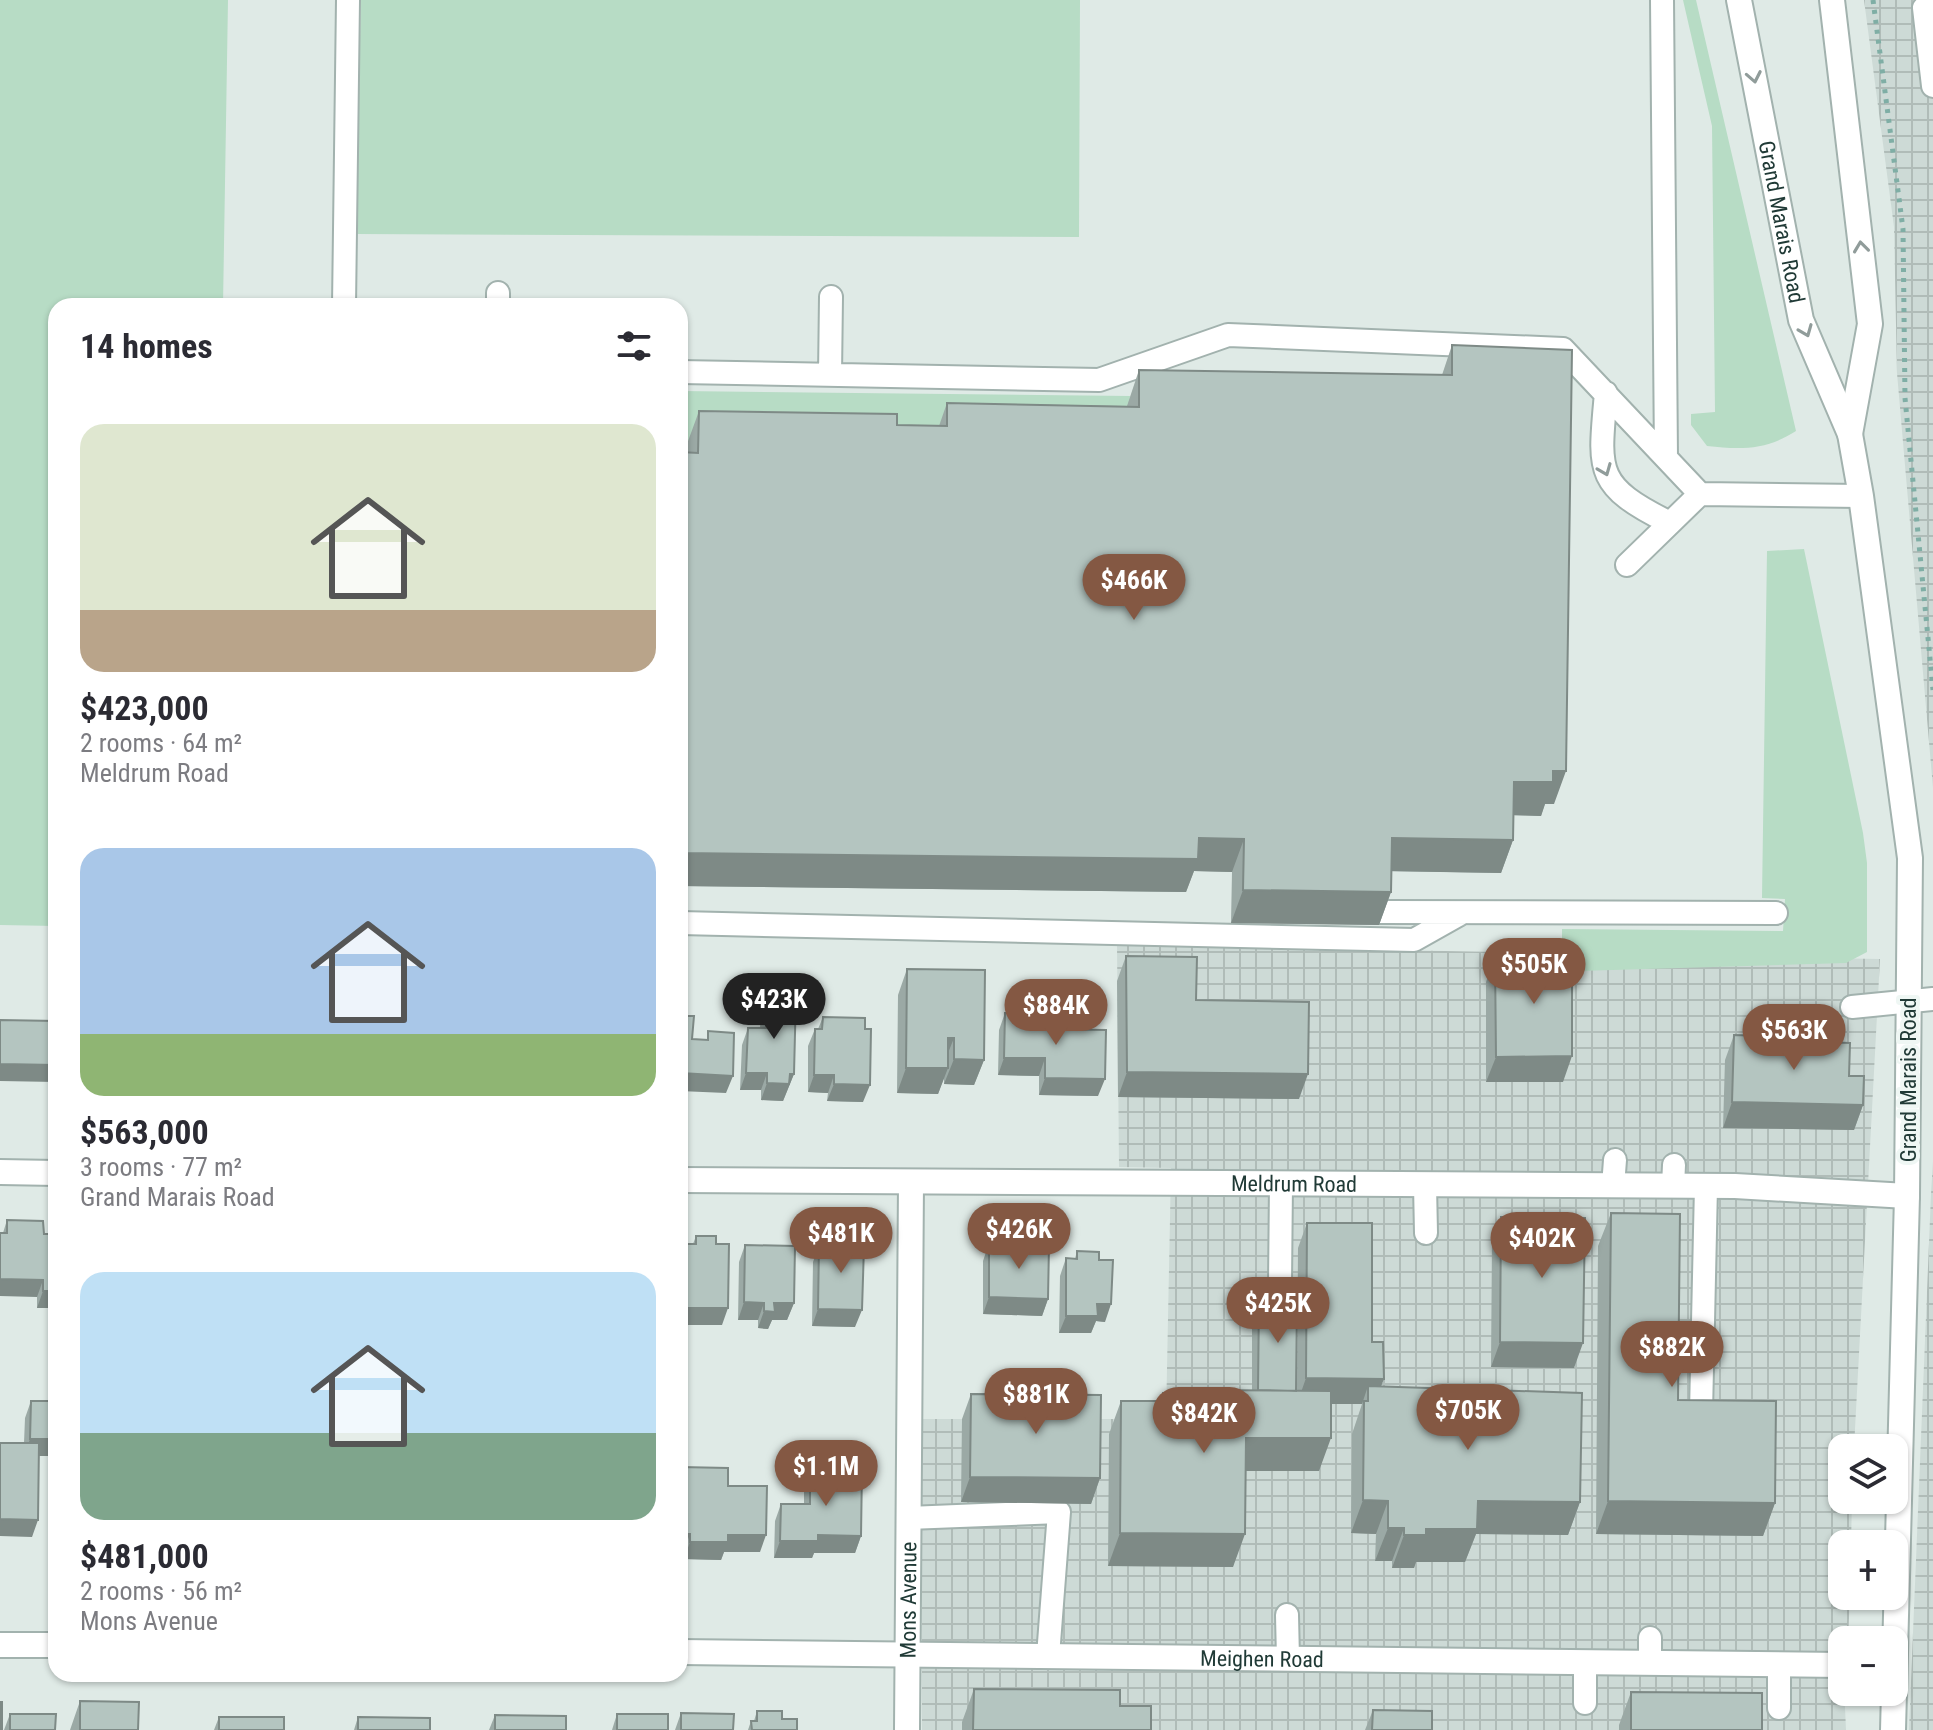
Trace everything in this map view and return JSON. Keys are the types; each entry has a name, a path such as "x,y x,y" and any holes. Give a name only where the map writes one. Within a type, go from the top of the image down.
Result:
{"street":[{"name":"Grand Marais Road","path":"1739,0 1801,320 1850,434 1910,858 1907,1196 1896,1626"},
{"name":"Grand Marais Road","path":"1832,0 1870,324 1850,434"},
{"path":"0,1172 48,1173"},
{"name":"Meldrum Road","path":"688,1180 1613,1186 1674,1175 1706,1186 1907,1196"},
{"name":"Mons Avenue","path":"907,1730 911,1183"},
{"path":"0,1645 48,1645"},
{"name":"Meighen Road","path":"688,1652 1828,1665"},
{"name":"Grand Marais Road","path":"1893,1730 1894,1706"}],"lane":[{"path":"344,298 348,0"},
{"path":"1662,0 1666,457"},
{"path":"1933,1 1924,8 1933,86"},
{"path":"830,375 831,297"},
{"path":"688,372 1099,380 1228,335 1563,349 1700,494"},
{"path":"1606,393 1600,457 1612,487 1629,503 1668,522"},
{"path":"1627,565 1700,494 1861,496"},
{"path":"1379,912 1776,913"},
{"path":"688,923 1414,940 1462,913"},
{"path":"1852,1007 1933,999"},
{"path":"1613,1186 1615,1160"},
{"path":"1280,1283 1281,1184"},
{"path":"1425,1185 1426,1233"},
{"path":"1701,1413 1706,1186"},
{"path":"908,1518 1059,1512 1048,1656"},
{"path":"1287,1615 1288,1659"},
{"path":"1650,1638 1650,1663"},
{"path":"1585,1662 1585,1703"},
{"path":"1779,1664 1779,1708"}],"path":[{"path":"1873,0 1903,229 1905,398 1933,690"}],"shaded area":[{"path":"1864,0 1933,0 1933,788 1897,373 1894,227"},
{"path":"1117,945 1880,959 1855,1434 1828,1434 1828,1514 1852,1514 1851,1530 1828,1530 1828,1610 1849,1610 1849,1626 1828,1626 1828,1706 1845,1706 1846,1730 922,1730 922,1419 1166,1419 1171,1168 1119,1167"},
{"path":"1933,1161 1933,1730 1909,1730 1931,1194"}],"green space":[{"path":"0,0 228,0 223,298 48,298 48,926 0,925"},
{"path":"361,0 1080,0 1079,237 355,234"},
{"path":"1683,0 1696,0 1796,431 1774,442 1753,447 1707,446 1691,425 1691,414 1715,412 1712,126"},
{"path":"688,391 1130,396 1127,440 688,486"},
{"path":"1804,549 1863,833 1867,863 1867,952 1846,963 1579,971 1562,982 1562,929 1783,931 1785,899 1762,898 1767,551"}],"building":[{"path":"1452,345 1572,350 1566,771 1553,771 1553,782 1514,782 1513,840 1392,838 1391,892 1243,890 1244,839 1199,838 1198,859 688,853 688,452 698,453 699,411 897,414 897,425 947,426 947,403 1139,407 1139,370 1452,375"},
{"path":"1126,956 1197,957 1196,1000 1309,1002 1308,1074 1127,1072"},
{"path":"1572,956 1572,1056 1496,1057 1495,957"},
{"path":"907,969 985,970 984,1060 954,1059 954,1038 948,1038 948,1068 906,1068"},
{"path":"767,993 796,993 794,1074 790,1074 789,1084 767,1083 767,1073 746,1073 748,1028 766,1028"},
{"path":"1005,1013 1050,1013 1050,1029 1106,1030 1105,1079 1045,1078 1045,1058 1004,1058"},
{"path":"688,1016 694,1016 692,1039 708,1040 708,1031 734,1033 733,1076 688,1073"},
{"path":"823,1017 865,1018 865,1029 871,1029 870,1085 834,1084 834,1075 814,1075 815,1029 822,1029"},
{"path":"0,1020 48,1021 48,1065 0,1064"},
{"path":"1734,1035 1822,1038 1822,1042 1850,1043 1849,1076 1864,1076 1863,1105 1732,1102"},
{"path":"1611,1213 1680,1214 1678,1400 1776,1401 1775,1503 1608,1501"},
{"path":"1501,1217 1585,1218 1583,1343 1500,1342"},
{"path":"7,1220 43,1221 44,1234 48,1234 48,1291 43,1291 43,1280 0,1279 0,1233 7,1233"},
{"path":"1307,1223 1372,1223 1372,1342 1383,1342 1384,1379 1306,1378"},
{"path":"696,1236 716,1236 716,1244 729,1244 728,1308 688,1308 688,1244 696,1244"},
{"path":"832,1238 858,1238 858,1245 864,1246 862,1310 818,1309 819,1245 831,1245"},
{"path":"989,1243 1049,1245 1048,1299 989,1297"},
{"path":"745,1245 795,1246 794,1303 774,1303 775,1312 764,1311 764,1303 744,1302"},
{"path":"1077,1251 1099,1252 1099,1260 1113,1260 1111,1304 1097,1304 1098,1316 1066,1316 1066,1258 1077,1259"},
{"path":"1259,1300 1297,1300 1296,1391 1258,1390"},
{"path":"1368,1386 1582,1393 1580,1502 1478,1501 1477,1529 1426,1529 1426,1535 1404,1535 1404,1528 1388,1528 1388,1501 1363,1500 1364,1401 1368,1401"},
{"path":"1204,1390 1331,1391 1331,1438 1246,1438 1245,1534 1120,1533 1121,1401 1163,1401 1163,1393 1178,1394 1178,1401 1204,1401"},
{"path":"971,1394 1101,1395 1100,1478 970,1477"},
{"path":"31,1401 48,1401 48,1439 30,1439"},
{"path":"0,1443 39,1443 38,1520 0,1519"},
{"path":"688,1467 728,1468 728,1486 767,1486 766,1535 728,1535 728,1542 690,1542"},
{"path":"862,1469 861,1536 818,1535 818,1541 780,1541 781,1504 810,1504 810,1470"},
{"path":"974,1689 1120,1690 1120,1706 1151,1706 1151,1730 973,1730"},
{"path":"1631,1692 1762,1693 1762,1730 1631,1730"},
{"path":"80,1701 139,1702 138,1730 80,1730"},
{"path":"2,1702 2,1730 0,1730"},
{"path":"1373,1710 1432,1711 1432,1730 1372,1730"},
{"path":"757,1711 782,1711 782,1719 797,1719 797,1730 752,1730 751,1721 757,1721"},
{"path":"681,1713 734,1714 733,1730 681,1730"},
{"path":"10,1714 56,1714 55,1730 10,1730"},
{"path":"617,1714 668,1714 668,1730 617,1730"},
{"path":"495,1715 566,1716 566,1730 495,1730"},
{"path":"219,1717 284,1717 284,1730 219,1730"},
{"path":"358,1717 430,1718 430,1730 358,1730"}]}
